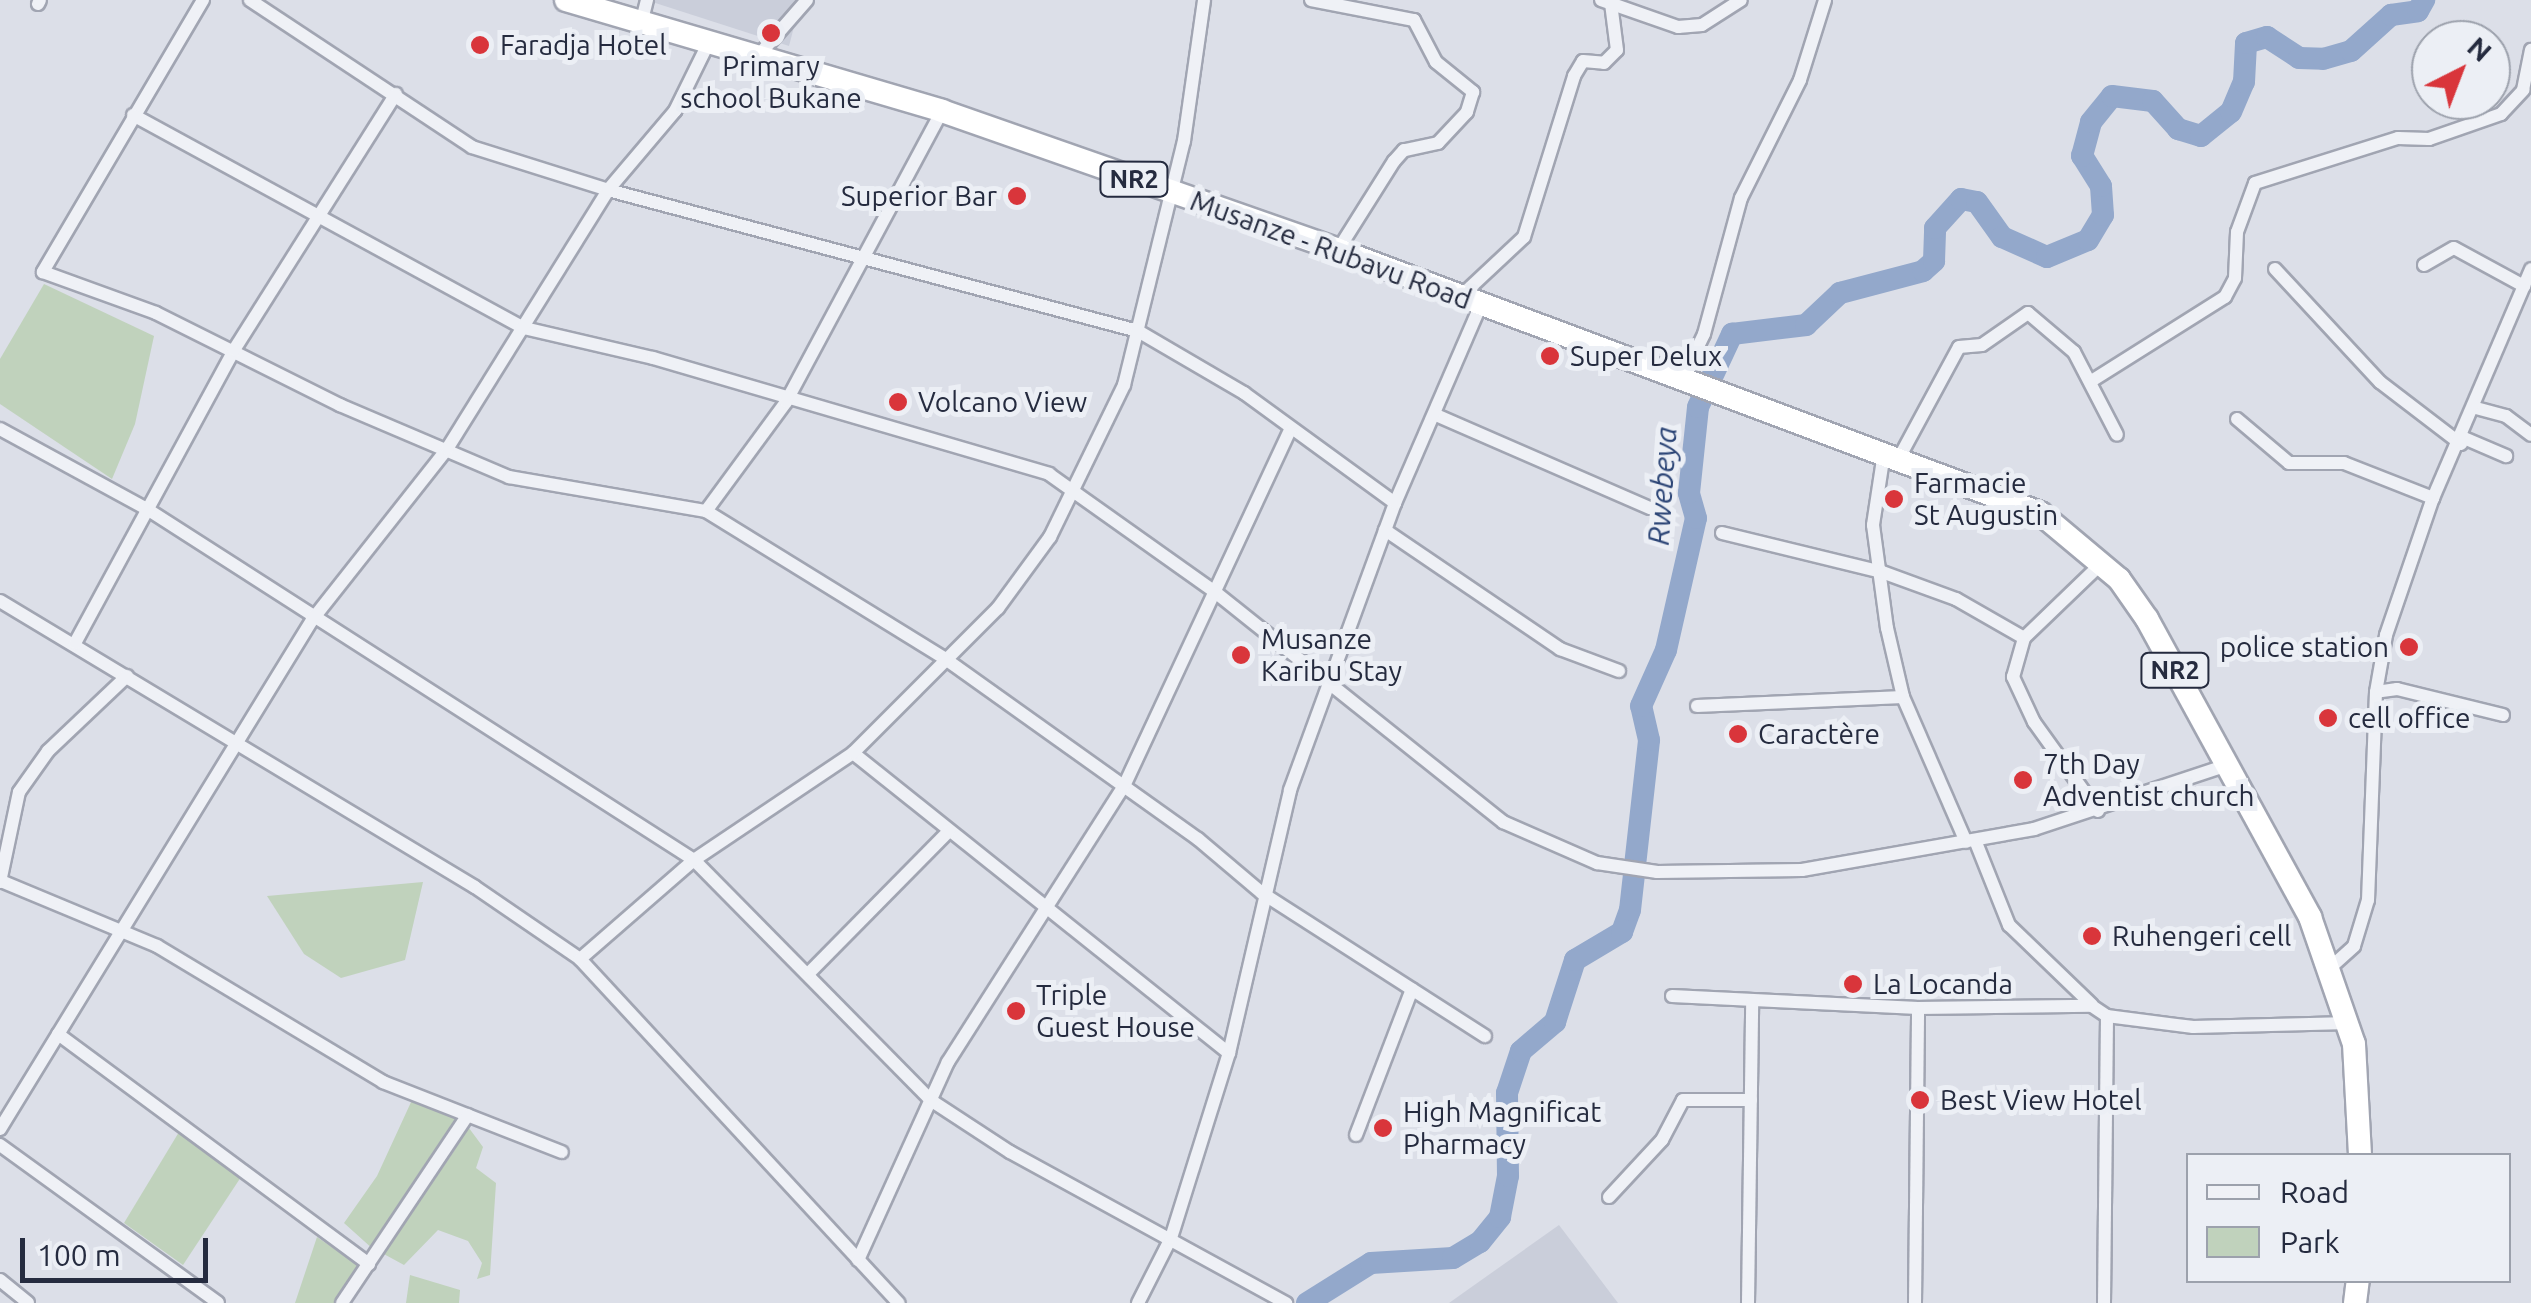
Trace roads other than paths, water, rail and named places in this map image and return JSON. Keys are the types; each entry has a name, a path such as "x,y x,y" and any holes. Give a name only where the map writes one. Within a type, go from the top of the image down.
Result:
{"highway":[{"name":"Musanze - Rubavu Road","path":"566,0 644,10 711,39 942,111 1338,250 1688,382"},
{"name":"NR2","path":"1688,382 2040,513 2102,563 2147,619 2331,966 2349,1024 2360,1153"}],"street":[{"path":"203,0 43,272 234,350 340,405 509,477 706,511 947,660 1124,786 1262,893 1484,1036"},
{"path":"250,0 472,147 608,190 864,254 1138,331 1244,393 1289,432 1394,503"},
{"path":"760,55 808,0"},
{"path":"580,959 694,860 853,753 998,608 1077,489 1124,385 1193,95 1204,0"},
{"path":"1311,0 1414,20 1436,62 1474,92 1467,112 1438,142 1404,150 1394,160 1338,250"},
{"path":"1647,16 1655,0"},
{"path":"1606,2 1678,27 1702,25 1740,0"},
{"path":"1688,382 1741,198 1800,80 1825,0"},
{"path":"1138,1303 1171,1238 1229,1053 1262,893 1328,683 1394,503 1436,415 1471,300 1524,237 1574,76 1583,61 1604,64 1618,50 1606,2"},
{"path":"0,1129 124,933 233,742 312,620 447,448 608,190 674,111 711,39"},
{"path":"2093,380 2224,297 2235,278 2237,232 2255,183 2398,138 2429,140 2501,114 2527,91 2531,50"},
{"path":"75,643 234,350 396,94"},
{"path":"706,511 786,402 942,111"},
{"path":"133,115 524,328 653,358 786,402 1032,469 1077,489 1215,592 1503,822 1597,863 1657,872 1802,870 1971,841 2098,812 2226,765"},
{"path":"2424,265 2454,248 2524,286"},
{"path":"2275,269 2380,382 2463,441 2506,456"},
{"path":"2331,966 2354,946 2368,900 2376,692 2386,635 2433,498 2463,441 2531,269"},
{"path":"2117,434 2093,380 2045,323 2028,313 2016,316 1982,345 1959,347 1891,456 1873,524 1903,697 2009,924 2092,1006 2107,1016 2193,1028 2349,1024"},
{"path":"2476,408 2506,416 2531,435"},
{"path":"1436,415 1650,508"},
{"path":"2237,419 2289,463 2344,462 2433,498"},
{"path":"0,429 147,509 312,620 694,860 932,1101 1010,1152 1286,1303"},
{"path":"858,1260 956,1049 1124,786 1289,432"},
{"path":"1385,530 1560,649 1618,672"},
{"path":"1722,533 1882,572 1956,600 2024,638"},
{"path":"2098,812 2016,688 2014,655 2024,638 2102,563"},
{"path":"0,600 475,886 580,959 899,1303"},
{"path":"127,676 48,751 19,792 0,882 156,946 383,1082 562,1152"},
{"path":"2376,692 2397,689 2503,715"},
{"path":"1697,706 1903,697"},
{"path":"853,753 1229,1053"},
{"path":"808,973 949,830"},
{"path":"1356,1136 1412,989"},
{"path":"1672,996 1918,1008 2092,1006"},
{"path":"1748,1303 1752,1001"},
{"path":"1915,1303 1918,1008"},
{"path":"2104,1303 2107,1016"},
{"path":"58,1034 369,1264"},
{"path":"1609,1198 1662,1140 1683,1100 1751,1100"},
{"path":"342,1303 468,1115"},
{"path":"0,1145 218,1303"},
{"path":"0,1280 28,1303"}],"waterway":[{"name":"Rwebeya","path":"1307,1303 1371,1263 1453,1258 1480,1242 1500,1217 1508,1176 1507,1093 1521,1051 1555,1022 1575,960 1622,932 1630,910 1649,740 1641,706 1666,650 1696,518 1689,493 1698,407 1732,334 1806,325 1840,293 1923,271 1934,261 1935,228 1961,199 1977,202 2002,237 2047,257 2088,240 2103,215 2101,186 2082,156 2091,122 2112,96 2153,101 2178,129 2201,136 2231,112 2244,82 2246,43 2267,37 2299,58 2323,59 2351,51 2391,15 2418,11 2424,0"}],"place":[{"name":"Primary school Bukane","path":"771,33"},
{"name":"Faradja Hotel","path":"480,45"},
{"name":"Superior Bar","path":"1017,196"},
{"name":"Super Delux","path":"1550,356"},
{"name":"Volcano View","path":"898,402"},
{"name":"Farmacie St Augustin","path":"1894,499"},
{"name":"police station","path":"2409,647"},
{"name":"Musanze Karibu Stay","path":"1241,655"},
{"name":"cell office","path":"2328,718"},
{"name":"Caractère","path":"1738,734"},
{"name":"7th Day Adventist church","path":"2023,780"},
{"name":"Ruhengeri cell","path":"2092,936"},
{"name":"La Locanda","path":"1853,984"},
{"name":"Triple Guest House","path":"1016,1011"},
{"name":"Best View Hotel","path":"1920,1100"},
{"name":"High Magnificat Pharmacy","path":"1383,1128"}]}
